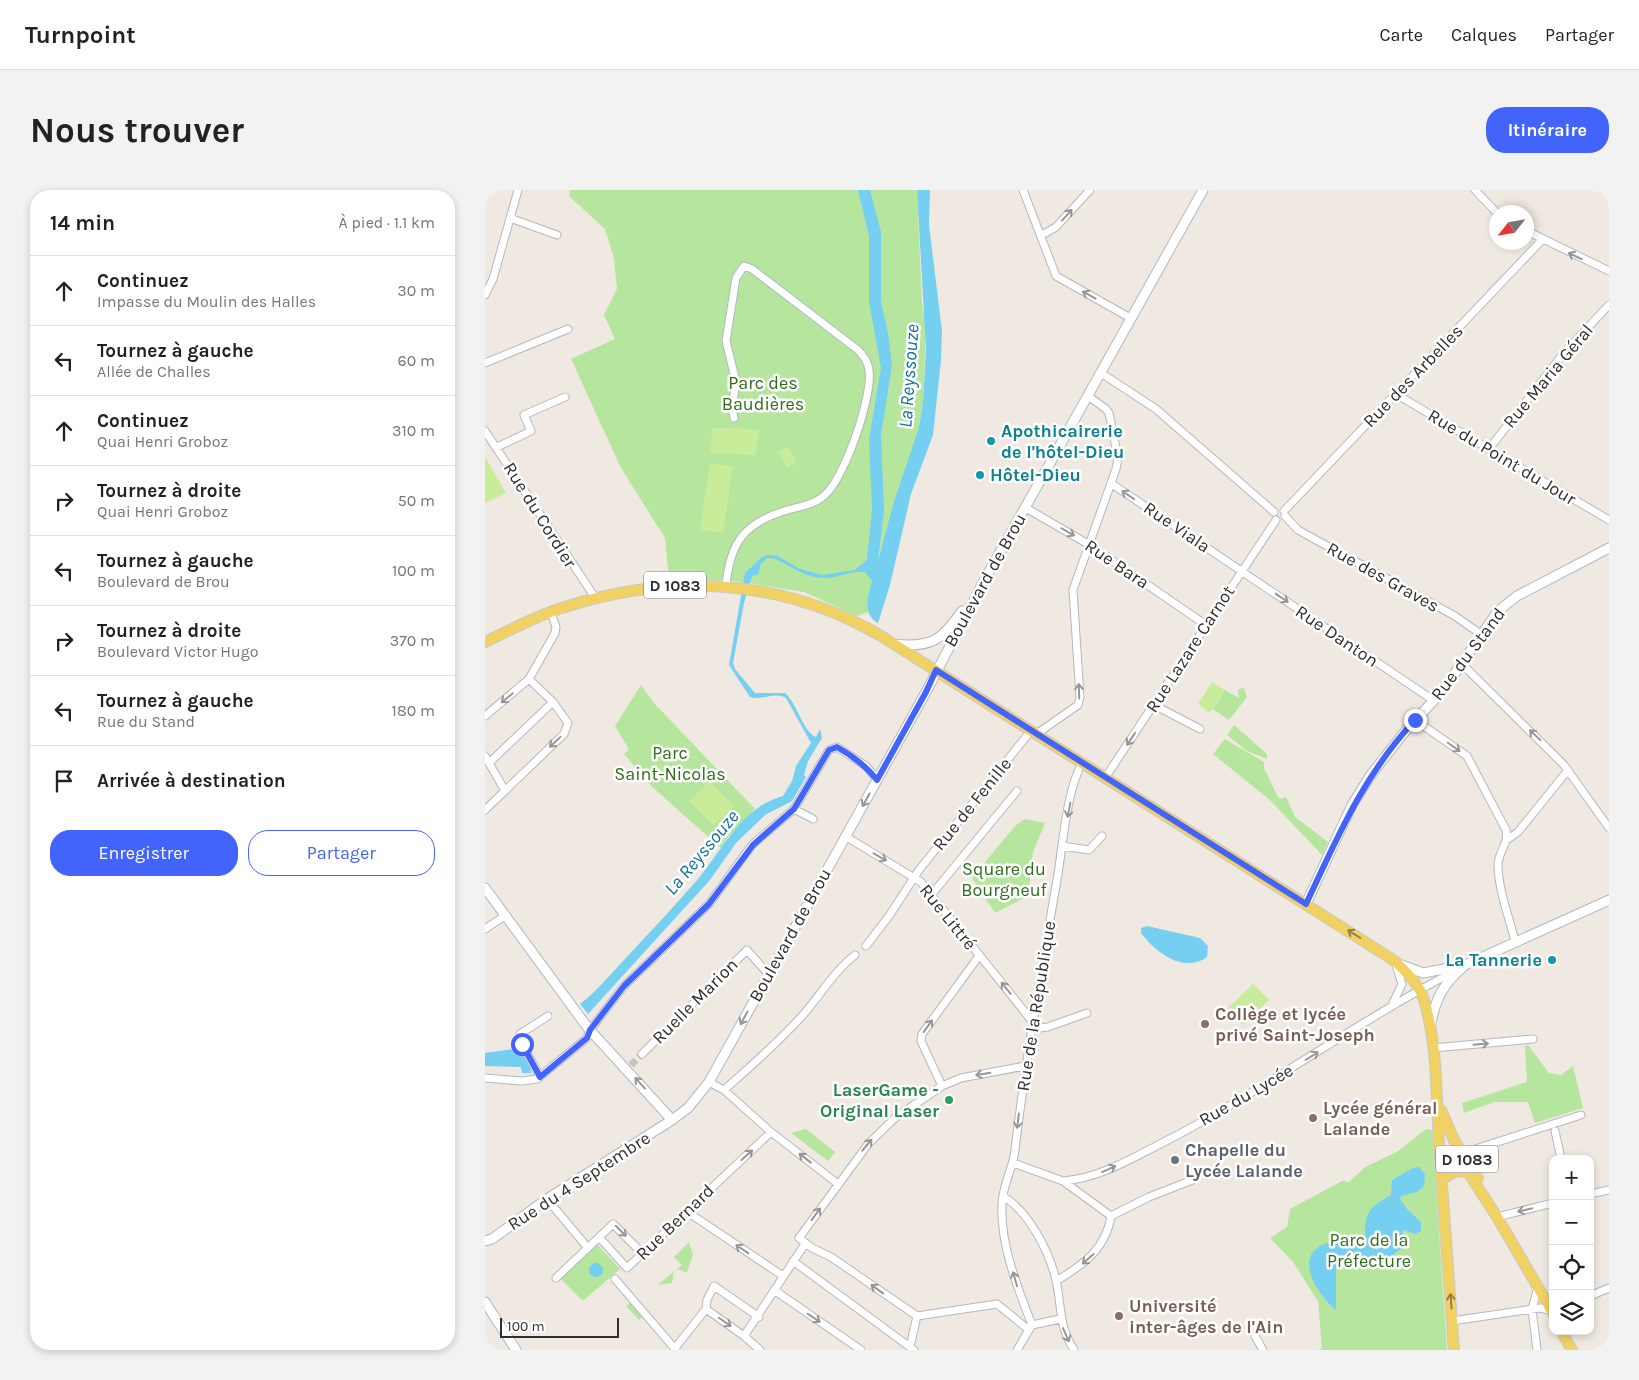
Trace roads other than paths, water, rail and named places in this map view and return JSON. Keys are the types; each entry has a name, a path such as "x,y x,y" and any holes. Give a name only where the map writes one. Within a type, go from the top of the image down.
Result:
{"main road":[{"name":"Boulevard de Brou","path":"672,1120 688,1108 709,1082 926,692 984,581 1203,190"},
{"name":"Rue du Stand","path":"1306,904 1352,805 1370,776 1462,664 1482,634 1509,600 1609,548"},
{"path":"893,644 912,646 930,643 941,637 984,581"},
{"name":"D 1083","path":"485,642 552,611 596,599 663,586 726,586 772,594 815,605 852,620 997,708 1033,733 1395,961 1409,974 1420,989 1430,1026 1443,1118 1549,1307"},
{"name":"D 1083","path":"485,649 596,599"},
{"path":"485,888 590,1030 629,1067 672,1120"},
{"path":"1395,961 1423,974 1465,965 1609,900"},
{"path":"1430,1026 1440,992 1449,979 1465,965"},
{"name":"D 1083","path":"1439,1100 1438,1123 1442,1179 1456,1171 1468,1172 1497,1217"},
{"name":"Rue du 4 Septembre","path":"485,1241 492,1239 547,1199 672,1120"},
{"path":"1442,1179 1454,1350"},
{"path":"485,1302 516,1350"},
{"path":"1563,1335 1572,1350"}],"street":[{"path":"485,295 493,279 518,190"},
{"path":"1023,190 1042,235 1045,252 1055,276 1132,319"},
{"path":"1042,235 1056,227 1090,190"},
{"path":"1475,190 1489,205"},
{"path":"510,218 557,235"},
{"path":"1534,236 1609,271"},
{"name":"Rue des Arbelles","path":"1285,514 1395,394 1542,240"},
{"path":"726,586 728,563 734,546 743,532 784,511 815,502 827,494 836,482 851,451 869,382 867,363 858,350 752,269 744,266 735,278 725,341 736,382 731,407 734,418"},
{"name":"Rue Maria Géral","path":"1489,449 1563,354 1609,304"},
{"path":"485,363 568,329"},
{"path":"1101,373 1157,409 1274,512 1276,520 1282,521 1285,514 1279,509 1274,512"},
{"name":"Rue du Point du Jour","path":"1395,394 1609,520"},
{"path":"1088,544 1112,484 1117,458 1113,426 1106,409 1089,396"},
{"path":"497,447 531,431 524,416 565,397"},
{"name":"Rue du Cordier","path":"485,431 596,599"},
{"name":"Rue Viala","path":"1112,484 1242,571"},
{"name":"Rue Bara","path":"1026,508 1088,544 1206,626"},
{"name":"Rue des Graves","path":"1285,514 1298,530 1455,616 1482,634"},
{"name":"Rue Lazare Carnot","path":"1105,778 1276,520"},
{"name":"Rue de Fenille","path":"866,946 915,877 1033,733 1078,705 1080,697 1072,600 1075,580 1088,544"},
{"name":"Rue Danton","path":"1242,571 1433,700"},
{"path":"485,716 529,679 555,633 556,627 553,618"},
{"path":"1462,664 1545,744 1568,770 1609,828"},
{"path":"485,810 504,789 564,734 568,723 567,719 553,702 529,679"},
{"path":"489,763 553,702"},
{"path":"1154,705 1200,729"},
{"path":"1415,720 1467,756 1483,784 1508,839"},
{"path":"485,1078 522,1081 540,1077 587,1038 590,1030 624,986 709,904 753,845 794,809 829,750 837,747 853,756 877,780"},
{"path":"485,756 504,789"},
{"name":"Rue de la République","path":"1031,1328 1016,1283 1008,1249 1002,1213 1003,1196 1013,1163 1032,1021 1076,777 1082,763"},
{"path":"1515,941 1499,871 1499,857 1508,839 1518,832 1568,770"},
{"path":"932,894 1017,791"},
{"path":"794,809 813,820"},
{"name":"Rue Littré","path":"845,836 915,877 932,894 1032,1021"},
{"path":"1063,846 1089,850 1103,836"},
{"path":"485,929 505,915"},
{"name":"Ruelle Marion","path":"642,1054 747,950 769,975"},
{"path":"724,1090 782,1038 804,1014 844,963 855,955"},
{"path":"942,1086 921,1041 922,1034 979,956"},
{"path":"1389,1007 1402,984 1395,961"},
{"name":"Rue du Lycée","path":"1063,1181 1079,1180 1105,1172 1184,1132 1248,1096 1389,1007 1465,965"},
{"path":"1031,1029 1048,1027 1087,1014"},
{"path":"540,1077 522,1044 520,1034 549,1016"},
{"path":"1433,1048 1533,1039"},
{"path":"1025,1066 961,1078 942,1086 888,1124 869,1143 799,1238 805,1244 831,1257 917,1316 997,1304 1031,1328"},
{"path":"709,1082 724,1090 771,1132 838,1184"},
{"path":"1463,1153 1581,1116"},
{"path":"1555,1131 1560,1155"},
{"name":"Rue Bernard","path":"599,1237 627,1268 771,1132"},
{"path":"1013,1163 1063,1181 1111,1216"},
{"path":"1111,1216 1149,1197 1195,1179"},
{"path":"1594,1193 1609,1190"},
{"path":"1003,1196 1014,1205 1029,1224 1050,1261 1056,1281 1060,1319 1074,1350"},
{"path":"547,1199 588,1248"},
{"path":"1497,1217 1549,1204"},
{"path":"686,1212 783,1276"},
{"path":"1056,1281 1096,1253 1109,1227 1111,1216"},
{"path":"556,1278 613,1224 642,1253"},
{"path":"744,1336 759,1317 774,1290 805,1244"},
{"path":"793,1260 912,1349 917,1316"},
{"path":"615,1279 675,1349 706,1309 714,1286 759,1317"},
{"path":"1537,1287 1532,1309 1537,1350"},
{"path":"1594,1294 1609,1288"},
{"path":"774,1290 861,1350"},
{"path":"706,1309 760,1350"},
{"path":"1452,1320 1532,1309 1549,1312"},
{"path":"1017,1350 1031,1328 1060,1319"},
{"path":"1255,1336 1263,1350"}],"water":[{"path":"858,190 870,190 881,232 881,302 888,333 892,365 881,435 884,511 878,560 894,501 919,427 923,402 926,349 917,190 930,190 929,225 942,331 941,360 933,435 911,494 890,585 878,623 873,619 868,610 867,604 872,581 865,572 825,578 804,574 773,558 767,558 760,565 759,574 752,576 744,603 733,663 735,669 755,693 785,693 811,734 816,737 820,729 822,738 808,761 804,775 806,777 792,801 765,815 736,843 710,880 588,1014 580,1004 603,983 680,900 745,819 769,801 783,796 792,781 796,766 811,743 786,698 777,695 759,698 750,697 729,665 745,573 762,557 768,555 778,556 800,569 822,575 855,570 867,560 872,510 869,439 881,368 869,302 869,236"},
{"path":"1147,926 1200,938 1208,946 1207,957 1198,962 1189,963 1171,958 1154,947 1141,933 1141,928"},
{"path":"522,1048 529,1061 531,1073 522,1073 521,1067 485,1066 485,1053"},
{"path":"1419,1167 1425,1174 1424,1186 1417,1192 1401,1196 1400,1199 1407,1209 1421,1222 1421,1231 1415,1234 1403,1230 1402,1247 1395,1254 1387,1257 1354,1256 1339,1260 1336,1270 1336,1310 1323,1296 1312,1278 1309,1268 1310,1259 1314,1251 1322,1245 1333,1242 1365,1242 1366,1219 1371,1209 1391,1195 1392,1180 1413,1168"},
{"path":"593,1263 599,1263 603,1270 599,1277 593,1277 589,1273 589,1267"}],"tunnel":[{"path":"631,1065 642,1054"}],"place":[{"name":"Apothicairerie de l'hôtel-Dieu","path":"991,441"},
{"name":"Hôtel-Dieu","path":"980,475"},
{"name":"La Tannerie","path":"1552,960"},
{"name":"Collège et lycée privé Saint-Joseph","path":"1205,1024"},
{"name":"LaserGame - Original Laser","path":"949,1100"},
{"name":"Lycée général Lalande","path":"1313,1118"},
{"name":"Chapelle du Lycée Lalande","path":"1175,1160"},
{"name":"Université inter-âges de l'Ain","path":"1119,1316"}],"water label":[{"name":"La Reyssouze","path":"908,376"},
{"name":"La Reyssouze","path":"701,852"}],"park label":[{"name":"Parc des Baudières","path":"763,393"},
{"name":"Parc Saint-Nicolas","path":"670,763"},
{"name":"Square du Bourgneuf","path":"1004,880"},
{"name":"Parc de la Préfecture","path":"1369,1250"}]}
